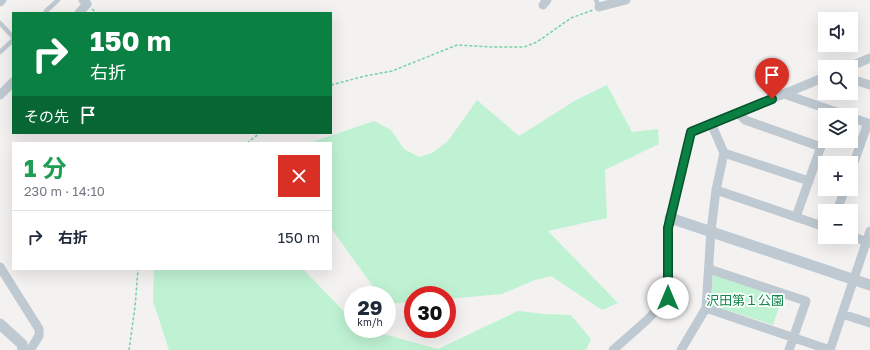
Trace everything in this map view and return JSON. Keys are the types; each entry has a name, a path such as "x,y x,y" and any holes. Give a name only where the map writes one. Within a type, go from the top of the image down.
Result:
{"street":[{"path":"80,12 87,4 82,0"},
{"path":"598,4 626,0"},
{"path":"858,63 870,58"},
{"path":"613,350 647,320 668,298 668,228 691,132 818,80"},
{"path":"858,81 870,85"},
{"path":"1,93 12,83"},
{"path":"784,94 820,108"},
{"path":"738,113 745,120 818,146"},
{"path":"857,156 869,123 858,119"},
{"path":"681,350 706,308 711,231 716,190 724,153 711,123"},
{"path":"796,217 821,148"},
{"path":"724,153 809,181"},
{"path":"716,190 818,225"},
{"path":"670,218 870,285"},
{"path":"706,308 830,350 868,242 870,231"},
{"path":"858,238 868,242"},
{"path":"0,267 39,329 39,336 30,350"},
{"path":"709,269 806,301 789,350"},
{"path":"842,314 870,323"},
{"path":"0,324 22,344 23,350"}],"lane":[{"path":"46,11 58,0"},
{"path":"0,23 12,37"},
{"path":"0,52 12,39"}],"path":[{"path":"332,85 392,71 457,45 524,46 537,42 572,18 598,4"},
{"path":"248,142 259,134"},
{"path":"129,350 138,270"}],"green space":[{"path":"607,85 632,132 658,129 659,144 605,170 607,218 548,231 618,303 602,310 551,276 535,280 502,294 456,298 456,286 404,286 404,303 396,303 396,286 373,286 332,229 332,142 312,142 374,121 391,130 404,149 419,157 432,153 448,141 477,100 519,136 576,100"},
{"path":"154,270 304,270 344,312 344,338 396,337 438,349 518,311 571,315 591,339 586,350 169,350 153,301"},
{"name":"沢田第１公園","path":"713,273 783,296 773,325 711,305"}],"route":[{"path":"668,298 668,228 691,132 772,99"}]}
